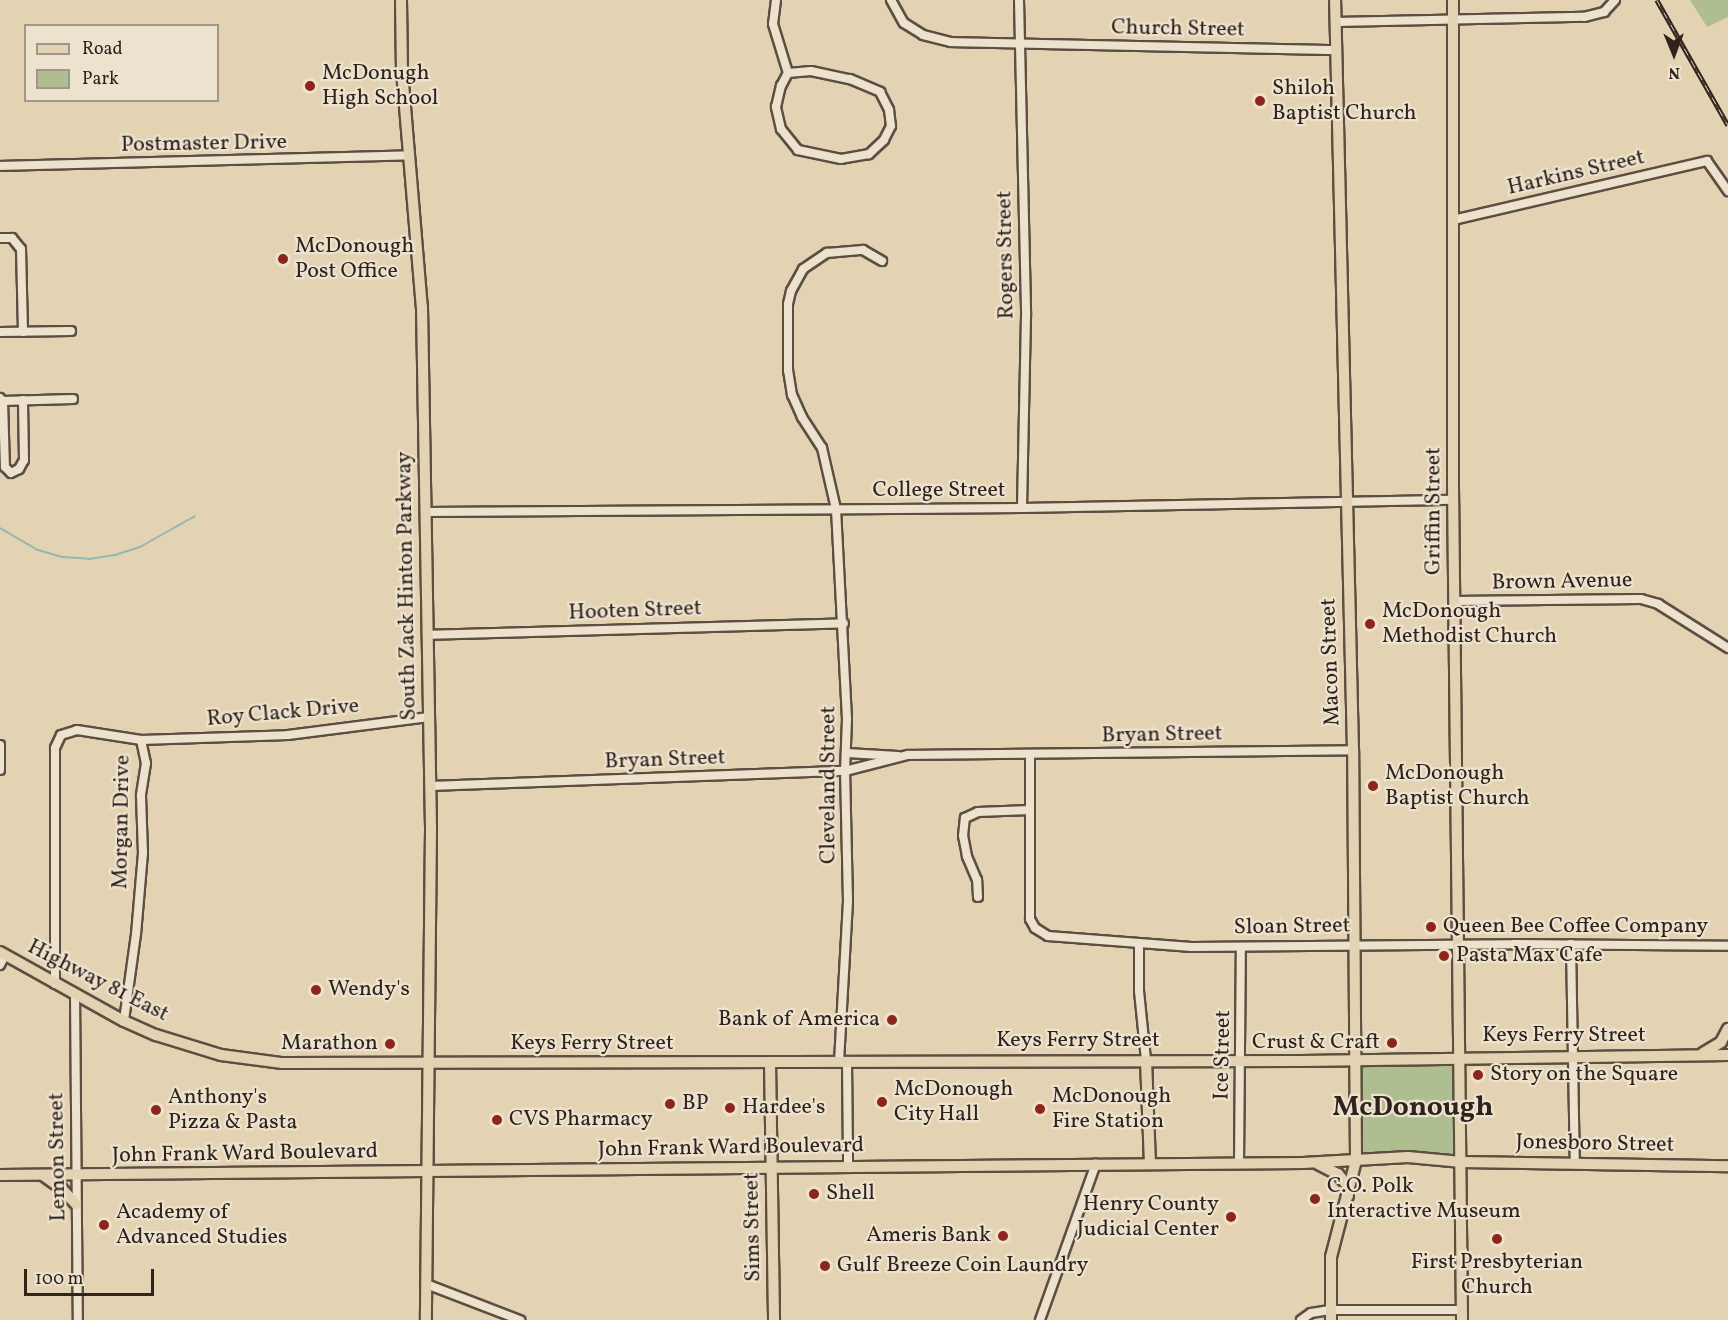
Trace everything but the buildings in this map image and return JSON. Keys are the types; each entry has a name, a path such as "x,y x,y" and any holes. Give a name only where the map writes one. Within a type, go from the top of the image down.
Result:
{"main road":[{"name":"South Zack Hinton Parkway","path":"401,0 402,71 422,307 430,786 426,1320"},
{"name":"Macon Street","path":"1330,1315 1331,1257 1356,1160 1353,750 1335,0"},
{"name":"Griffin Street","path":"1453,0 1454,601 1462,1315"},
{"name":"Highway 81 East","path":"2,957 124,1021 198,1049 263,1062 321,1065 429,1064"},
{"path":"1697,1055 1721,1042 1728,1029"},
{"name":"Keys Ferry Street","path":"429,1064 1355,1060 1572,1055 1728,1055"},
{"path":"1146,1060 1150,1164"},
{"name":"Sims Street","path":"770,1062 774,1320"},
{"name":"John Frank Ward Boulevard","path":"0,1175 426,1173 772,1166 1239,1163 1408,1157 1462,1162"},
{"path":"1313,1162 1338,1174 1347,1185 1348,1196"},
{"name":"Jonesboro Street","path":"1462,1162 1728,1166"},
{"path":"44,1176 61,1188 76,1204"}],"street":[{"path":"776,0 773,24 788,73 781,86 776,107 781,129 798,150 841,159 869,154 884,140 891,126 889,110 880,92 866,85 811,71 788,73"},
{"name":"Church Street","path":"891,0 904,23 923,35 951,42 1336,50"},
{"name":"Rogers Street","path":"1019,0 1018,45 1026,316 1022,508"},
{"path":"1336,22 1591,16 1608,10 1615,0"},
{"name":"Postmaster Drive","path":"0,166 409,155"},
{"name":"Harkins Street","path":"1453,220 1707,160 1728,191"},
{"path":"0,238 12,238 21,249 23,332"},
{"name":"Cleveland Street","path":"848,1166 843,1062 848,901 844,623 836,509 822,448 802,417 791,389 789,298 796,279 803,269 827,252 863,250 882,261"},
{"path":"0,332 71,331"},
{"path":"23,400 24,460 19,469 11,473 5,467 2,400 73,399"},
{"name":"College Street","path":"425,512 1022,508 1454,500"},
{"name":"Brown Avenue","path":"1454,601 1641,599 1658,604 1728,648"},
{"name":"Hooten Street","path":"427,635 844,623"},
{"name":"Roy Clack Drive","path":"141,740 288,735 429,717"},
{"name":"Morgan Drive","path":"55,984 55,748 61,735 77,730 141,740 146,763 141,796 143,854 136,934 124,1021"},
{"path":"0,745 0,770"},
{"name":"Bryan Street","path":"847,753 899,756 1353,750"},
{"name":"Sloan Street","path":"1030,754 1029,910 1030,919 1035,928 1048,936 1139,944 1241,946 1355,944 1728,946"},
{"name":"Bryan Street","path":"430,786 845,771 899,756"},
{"path":"978,897 976,880 967,856 963,836 965,818 978,812 1030,810"},
{"path":"1139,944 1139,990 1146,1060"},
{"path":"1571,944 1575,1164"},
{"name":"Ice Street","path":"1239,1163 1241,946"},
{"name":"Lemon Street","path":"75,994 78,1320"},
{"path":"1040,1320 1096,1164"},
{"path":"426,1284 520,1320"},
{"path":"1301,1320 1311,1313 1462,1315"}],"green space":[{"path":"1690,0 1728,0 1728,17 1707,27"},
{"path":"1460,1057 1462,1162 1357,1164 1355,1059"}],"waterway":[{"path":"0,528 38,550 63,557 89,559 115,555 140,547 195,516"}],"railway":[{"path":"1657,0 1728,125"}],"place":[{"name":"McDonugh High School","path":"310,86"},
{"name":"Shiloh Baptist Church","path":"1260,101"},
{"name":"McDonough Post Office","path":"283,259"},
{"name":"McDonough Methodist Church","path":"1370,624"},
{"name":"McDonough Baptist Church","path":"1373,786"},
{"name":"Queen Bee Coffee Company","path":"1431,927"},
{"name":"Pasta Max Cafe","path":"1444,956"},
{"name":"Wendy's","path":"316,990"},
{"name":"Bank of America","path":"892,1020"},
{"name":"Crust & Craft","path":"1392,1043"},
{"name":"Marathon","path":"390,1044"},
{"name":"Story on the Square","path":"1478,1075"},
{"name":"McDonough City Hall","path":"882,1102"},
{"name":"BP","path":"670,1104"},
{"name":"Hardee's","path":"730,1108"},
{"name":"McDonough Fire Station","path":"1040,1109"},
{"name":"Anthony's Pizza & Pasta","path":"156,1110"},
{"name":"CVS Pharmacy","path":"497,1120"},
{"name":"Shell","path":"814,1194"},
{"name":"C.O. Polk Interactive Museum","path":"1315,1199"},
{"name":"Henry County Judicial Center","path":"1231,1217"},
{"name":"Academy of Advanced Studies","path":"104,1225"},
{"name":"Ameris Bank","path":"1003,1236"},
{"name":"First Presbyterian Church","path":"1497,1239"},
{"name":"Gulf Breeze Coin Laundry","path":"825,1266"}],"district":[{"name":"McDonough","path":"1413,1108"}]}
